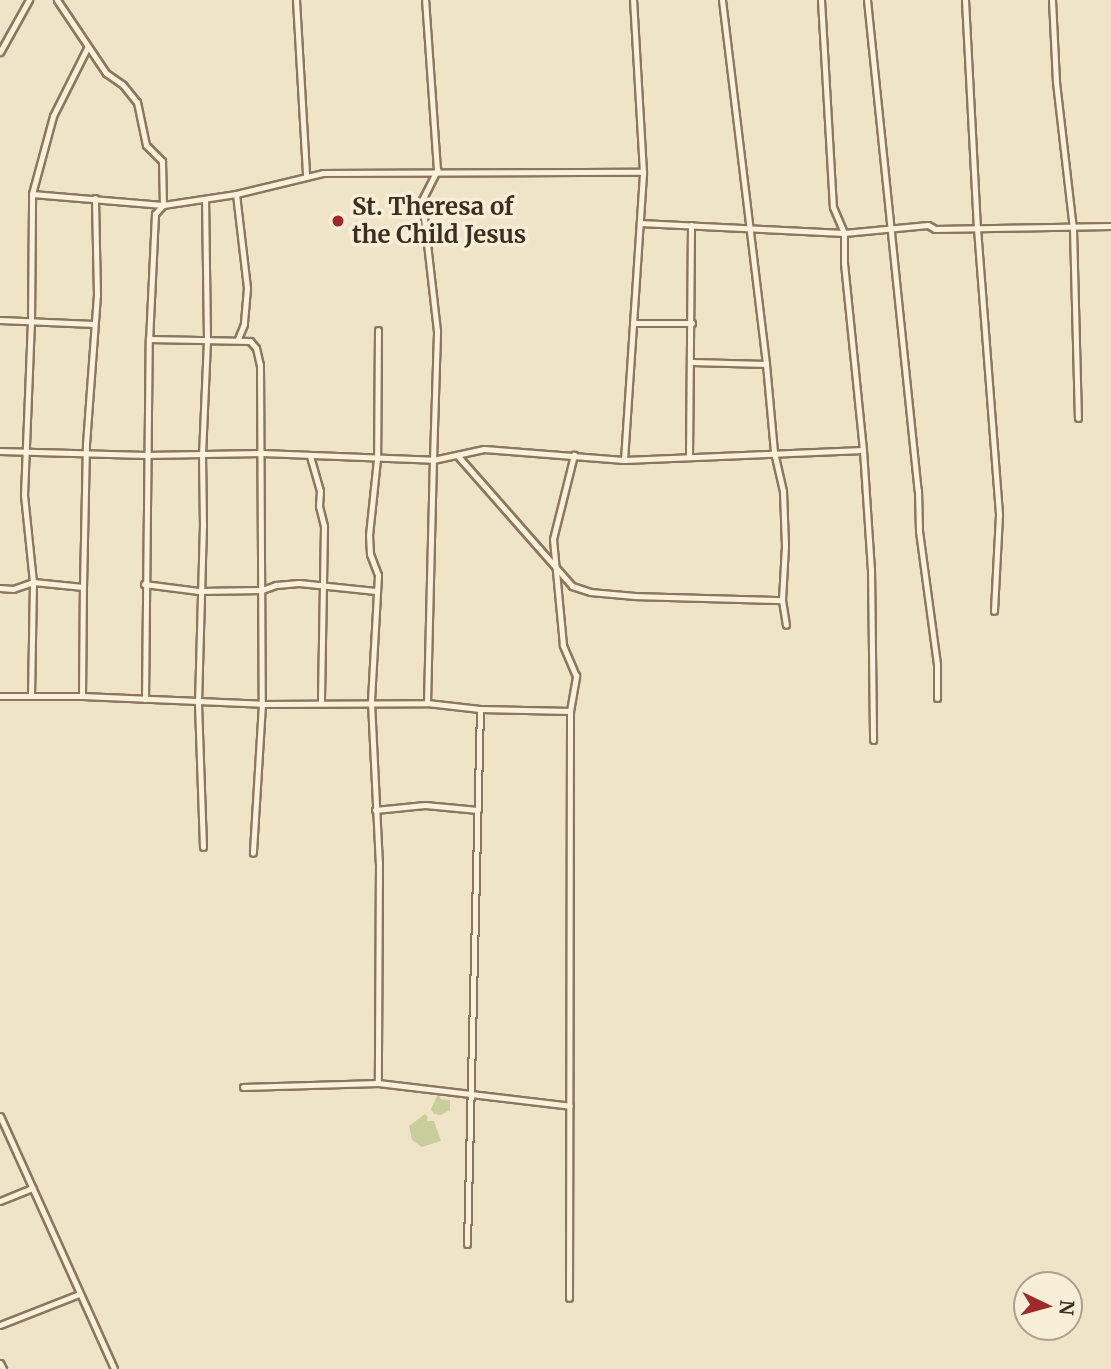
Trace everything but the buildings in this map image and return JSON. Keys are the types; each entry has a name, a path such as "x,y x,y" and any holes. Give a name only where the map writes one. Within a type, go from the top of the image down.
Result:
{"street":[{"path":"0,52 29,0"},
{"path":"57,0 106,74 123,85 137,102 146,145 162,161 163,205 155,214 149,339 145,699"},
{"path":"296,0 306,176"},
{"path":"425,0 437,170 422,200 437,331 426,703"},
{"path":"624,460 643,172 633,0"},
{"path":"722,0 766,364 774,452 783,491 785,546 782,600 786,625"},
{"path":"821,0 832,208 844,233 844,263 863,450 871,569 873,740"},
{"path":"867,0 918,490 919,531 937,664 937,698"},
{"path":"965,0 977,228 999,515 994,611"},
{"path":"1052,0 1056,82 1073,229 1078,418"},
{"path":"30,696 33,582 24,495 31,321 32,194 54,116 87,48"},
{"path":"32,194 163,205 236,194 323,173 437,170 643,172"},
{"path":"236,194 247,288 244,324 238,339"},
{"path":"82,696 86,452 97,295 95,198"},
{"path":"203,848 198,703 203,526 202,455 207,339 205,199"},
{"path":"640,223 844,233 928,225 934,229 1073,229 1111,226"},
{"path":"690,456 691,225"},
{"path":"0,320 94,324"},
{"path":"633,323 692,323"},
{"path":"378,330 377,459 369,534 370,554 378,575 371,702 379,863 379,1083"},
{"path":"149,339 250,341 256,348 260,365 262,704 253,853"},
{"path":"692,362 766,364"},
{"path":"0,451 146,455 262,453 433,460 484,449 624,460 863,450"},
{"path":"457,455 572,586 590,592 782,600"},
{"path":"569,1298 570,711 576,676 564,645 552,539 573,455"},
{"path":"310,456 320,491 319,506 324,526 321,702"},
{"path":"0,588 13,589 33,582 83,587"},
{"path":"145,584 200,591 262,590 276,584 376,591"},
{"path":"0,696 82,696 198,703 426,703 480,709 570,711"},
{"path":"467,1244 480,709"},
{"path":"375,810 425,805 478,810"},
{"path":"243,1087 379,1083 472,1092 570,1106"},
{"path":"0,1116 114,1369"},
{"path":"0,1201 32,1188"},
{"path":"0,1325 79,1294"},
{"path":"0,1363 3,1369"}],"green space":[{"path":"438,1094 441,1099 450,1100 450,1110 441,1115 434,1114 431,1109"},
{"path":"425,1114 427,1121 434,1121 441,1141 422,1147 412,1140 409,1126"}],"place":[{"name":"St. Theresa of the Child Jesus","path":"338,221"}]}
